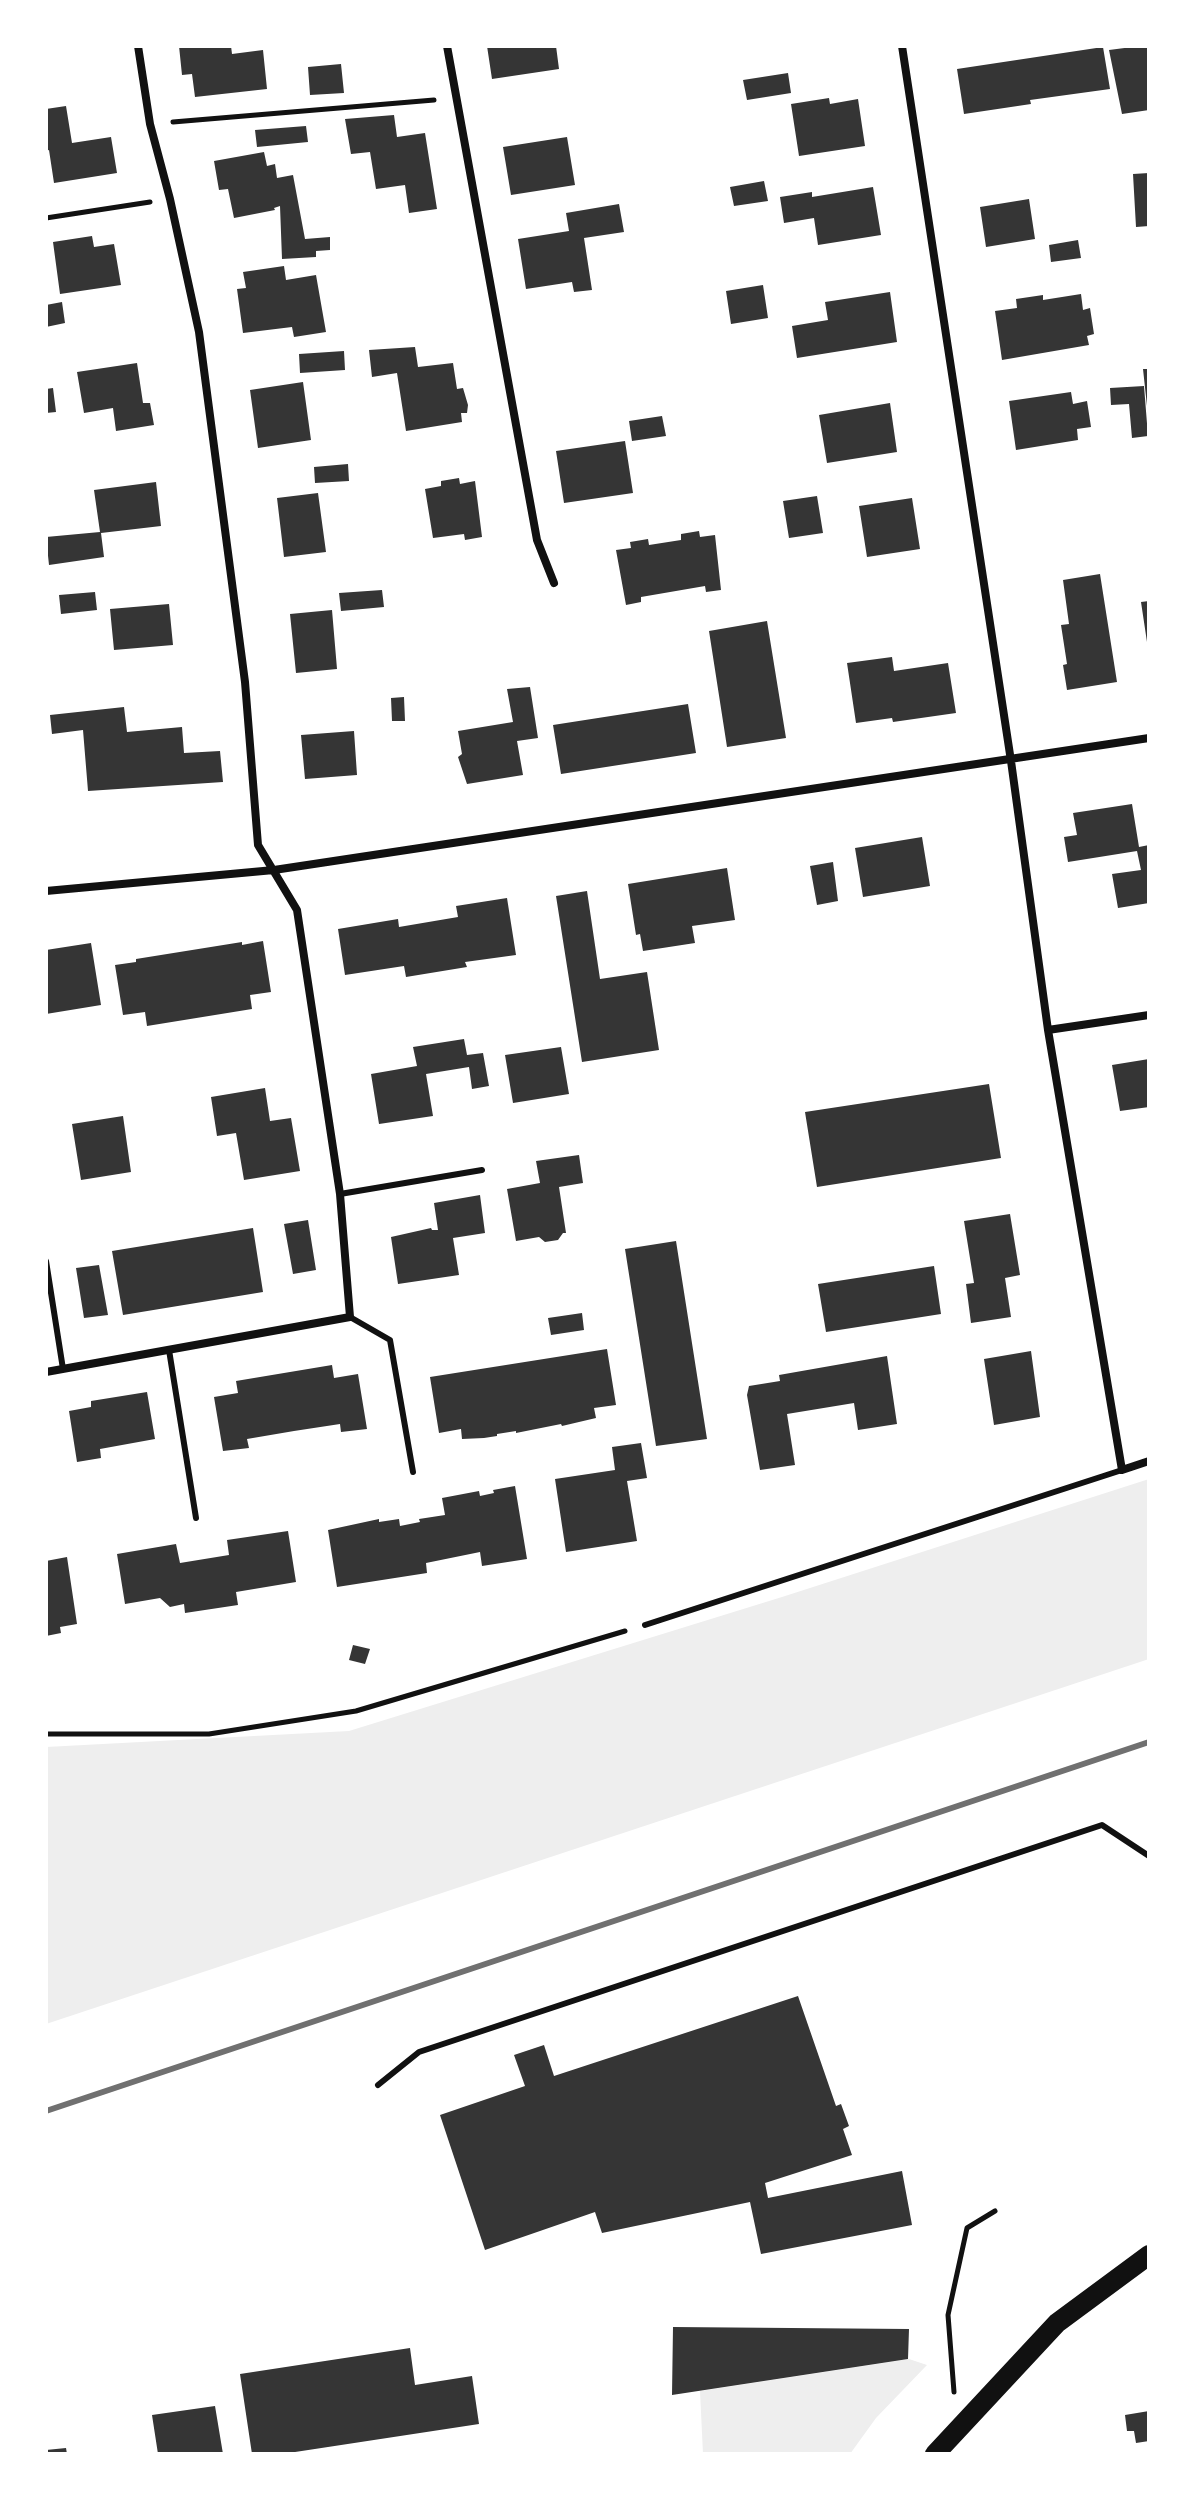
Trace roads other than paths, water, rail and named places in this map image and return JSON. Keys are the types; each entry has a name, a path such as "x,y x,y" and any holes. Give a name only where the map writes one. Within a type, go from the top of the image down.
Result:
{"main road":[{"path":"935,2454 1057,2323 1149,2255"}],"street":[{"path":"46,1372 350,1317 340,1194 297,910 258,845 245,682 199,332 150,124 138,46"},
{"path":"447,46 537,540 554,583"},
{"path":"902,46 1011,761 1048,1030 1122,1470 1149,1461"},
{"path":"46,891 274,870 1149,738"},
{"path":"1048,1030 1149,1015"}],"lane":[{"path":"340,1194 482,1170"},
{"path":"46,1261 63,1369"},
{"path":"350,1317 390,1340 413,1472"},
{"path":"169,1350 196,1518"},
{"path":"645,1625 1122,1470"},
{"path":"378,2085 419,2052 1102,1825 1149,1856"}],"railway":[{"path":"46,2111 1149,1742"}]}
